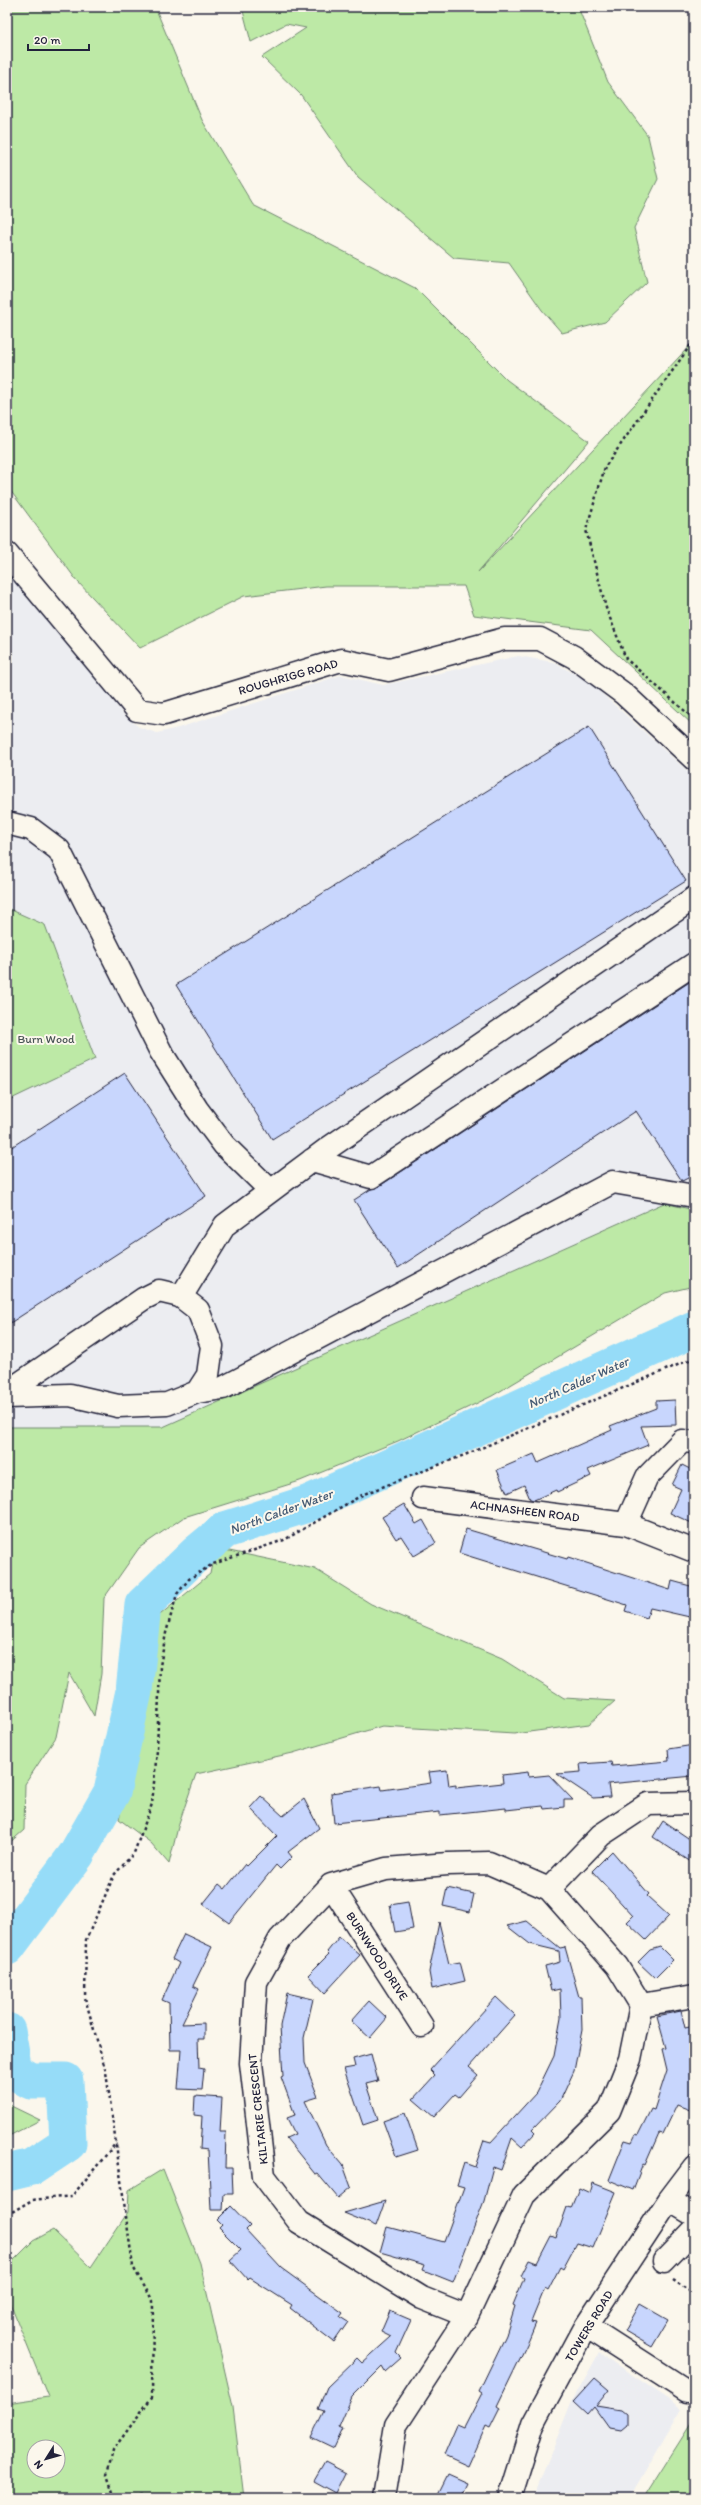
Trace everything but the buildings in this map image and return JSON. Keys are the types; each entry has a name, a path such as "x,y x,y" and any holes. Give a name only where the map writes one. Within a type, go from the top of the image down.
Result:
{"street":[{"name":"ROUGHRIGG ROAD","path":"7,554 137,710 164,714 341,660 389,670 504,639 540,639 574,657 624,694 694,759"},
{"path":"7,823 31,828 59,850 161,1052 197,1109 224,1145 270,1190"},
{"path":"181,1297 225,1225 312,1160 694,898"},
{"path":"312,1160 371,1177 694,964"},
{"path":"7,1398 70,1395 118,1406 167,1404 197,1392 223,1388 613,1182 694,1196"},
{"path":"7,1392 143,1299 159,1291 181,1297 198,1310 212,1346 208,1375 197,1392"},
{"path":"626,1524 647,1477 682,1441 694,1442"},
{"name":"ACHNASHEEN ROAD","path":"423,1498 626,1524 694,1551"},
{"path":"549,1890 601,1835 648,1804 694,1803"},
{"path":"331,1885 386,1869 448,1864 489,1863 549,1890 617,1966 641,2005 630,2059 609,2111 524,2195 466,2316 396,2425 384,2498"},
{"name":"BURNWOOD DRIVE","path":"331,1885 422,2026"},
{"name":"KILTARIE CRESCENT","path":"331,1885 280,1939 256,1982 251,2063 264,2176 299,2222 422,2298 466,2316"},
{"path":"641,2005 694,1996"},
{"name":"TOWERS ROAD","path":"510,2498 533,2424 586,2326 669,2200 694,2167"},
{"path":"669,2200 694,2215"},
{"path":"664,2261 694,2230"},
{"path":"586,2326 686,2391"}],"path":[{"path":"694,340 605,468 586,530 606,608 626,659 694,719"},
{"path":"149,2498 143,2495 116,2498 107,2475 113,2450 152,2397 153,2301 133,2267 106,2072 85,1998 86,1940 114,1876 134,1854 152,1804 157,1750 160,1666 166,1633 177,1594 189,1579 213,1564 284,1540 364,1494 467,1454 694,1358"},
{"path":"7,2216 32,2200 72,2196 116,2143"}],"shaded area":[{"path":"7,565 124,715 139,727 157,733 178,728 341,675 383,685 518,656 553,662 588,681 694,777 694,1210 664,1203 163,1427 7,1591"},
{"path":"599,2353 682,2408 631,2495 635,2498 533,2498 571,2403"}],"green space":[{"path":"7,7 155,7 202,120 253,205 415,288 507,380 589,441 478,572 694,341 694,726 591,630 474,615 464,586 326,586 244,596 140,648 77,581 7,486"},
{"path":"242,7 578,7 608,82 648,136 658,179 634,228 647,282 605,322 562,333 542,310 509,263 454,258 358,177 301,95 262,57 306,28 286,24 251,42"},
{"name":"Burn Wood","path":"7,908 45,925 95,1059 7,1101"},
{"path":"664,1203 694,1210 694,1286 665,1293 492,1396 398,1441 300,1481 184,1517 139,1548 104,1598 101,1674 94,1716 69,1673 56,1737 25,1784 24,1830 7,1845 7,1427 163,1427"},
{"path":"215,1548 315,1569 371,1604 502,1659 564,1698 615,1701 589,1724 514,1734 382,1726 293,1753 196,1774 179,1823 169,1864 151,1843 119,1819 143,1713 145,1667 150,1623 210,1574"},
{"path":"7,2104 40,2120 7,2137"},
{"path":"163,2169 200,2263 233,2407 244,2498 7,2498 7,2403 48,2397 7,2296 7,2267 33,2241 53,2230 91,2267 128,2212 129,2190"},
{"path":"694,2419 694,2498 655,2498 647,2493"}],"waterway":[{"name":"North Calder Water","path":"7,1947 76,1855 112,1792 134,1691 143,1605 196,1554 225,1530 307,1504 694,1329"},
{"name":"North Calder Water","path":"7,2031 14,2071 31,2081 65,2081 68,2143 32,2167 7,2173"}]}
